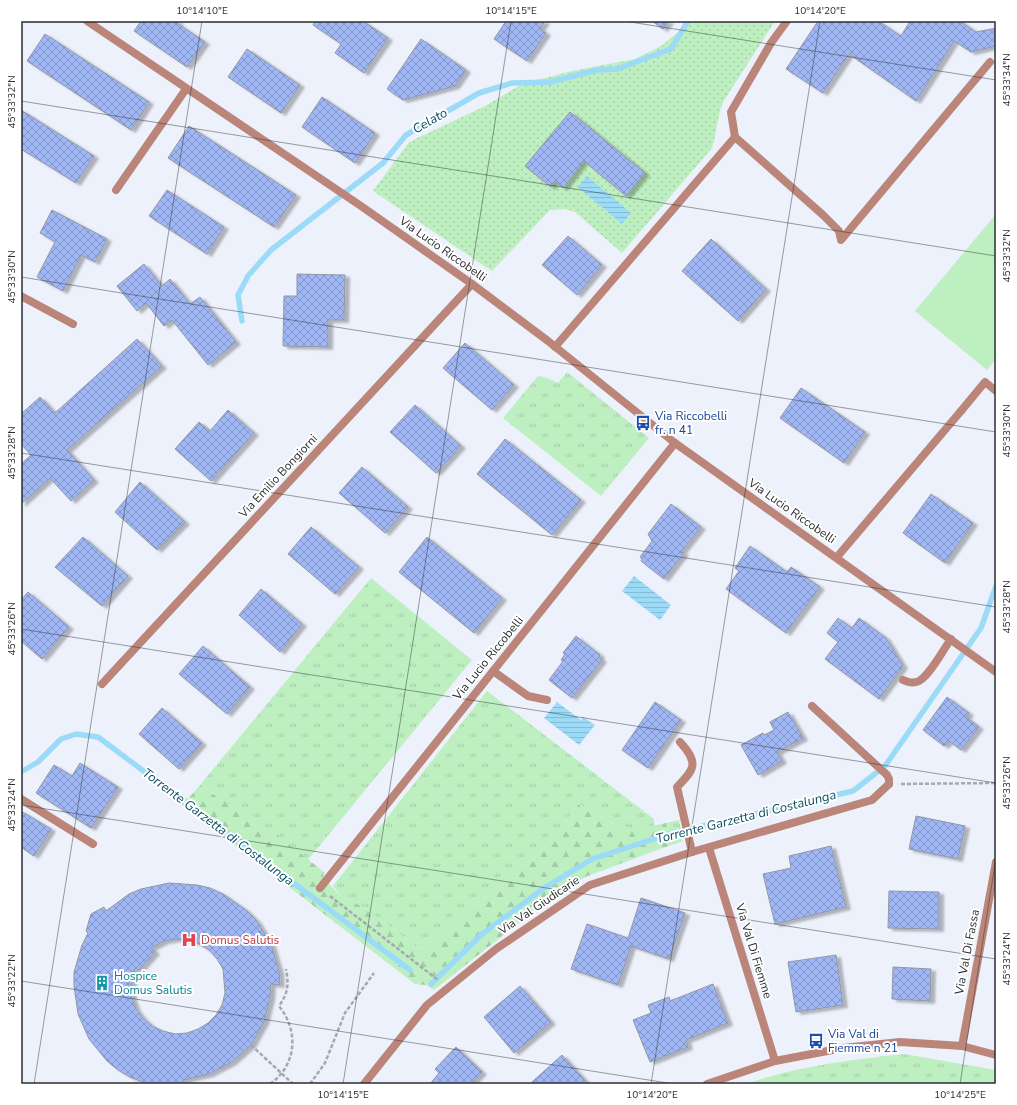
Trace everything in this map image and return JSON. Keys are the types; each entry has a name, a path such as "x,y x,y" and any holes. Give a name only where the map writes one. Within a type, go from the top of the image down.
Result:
{"street":[{"name":"Via Lucio Riccobelli","path":"87,21 361,206 472,284 555,347 675,443 837,557 996,672"},
{"path":"787,21 771,42 731,112 735,137 823,215 839,231 841,240 990,62"},
{"path":"116,190 186,88"},
{"path":"555,347 735,137"},
{"name":"Via Emilio Bongiorni","path":"102,684 472,284"},
{"path":"21,296 73,324"},
{"name":"Via Lucio Riccobelli","path":"837,557 985,382 996,391"},
{"name":"Via Lucio Riccobelli","path":"320,888 675,443"},
{"path":"903,680 911,683 919,681 951,640"},
{"path":"493,671 528,696 546,700"},
{"path":"812,706 876,764 889,779 889,784"},
{"path":"680,742 691,754 691,773 677,787 692,852"},
{"name":"Via Val Giudicarie","path":"364,1084 427,1005 496,949 590,885 692,852 872,800 889,784"},
{"path":"21,799 93,844"},
{"name":"Via Val Di Fiemme","path":"709,848 775,1061"},
{"name":"Via Val Di Fassa","path":"962,1046 996,862"},
{"path":"707,1084 775,1061 843,1048 900,1042 962,1046 996,1055"}],"path":[{"path":"889,784 996,783"},
{"path":"320,888 433,975"},
{"path":"270,1084 281,1074 291,1057 293,1046 290,1024 279,1006 286,996 289,984 286,969"},
{"path":"310,1084 325,1062 345,1013 374,973"},
{"path":"251,1044 293,1084"}],"green space":[{"path":"692,21 775,21 723,102 719,113 712,148 622,253 575,212 565,209 550,210 492,271 373,191 409,142 485,106 522,84 572,71 635,59 661,46"},
{"path":"996,214 996,359 987,370 915,311"},
{"path":"567,372 649,438 601,496 503,418 538,376 558,383"},
{"path":"371,578 472,660 307,861 226,795 220,798 200,785"},
{"path":"487,691 654,819 654,826 626,831 579,804 547,846 421,950 362,906 342,897 333,886"},
{"path":"145,767 188,799 200,785 219,798 226,795 324,872 323,878 342,897 362,906 421,950 547,846 579,804 626,831 666,823 671,845 585,877 535,910 434,990 426,985 415,984 141,773"},
{"path":"679,820 683,841 671,845 666,823"},
{"path":"904,1054 996,1070 996,1084 746,1084 804,1068 844,1061"}],"water":[{"path":"587,176 631,213 622,224 578,187"},
{"path":"634,576 671,605 660,620 622,591"},
{"path":"557,702 581,720 583,717 595,725 579,745 544,718"}],"building":[{"path":"141,21 179,21 177,23 205,42 187,67 134,31"},
{"path":"315,21 363,21 388,38 364,73 335,53 341,44 313,25"},
{"path":"506,21 545,21 540,29 546,33 527,61 494,39"},
{"path":"652,21 669,21 663,29"},
{"path":"818,21 878,21 901,36 910,21 960,21 976,32 996,28 996,46 971,52 954,41 916,101 849,54 823,93 786,69"},
{"path":"45,34 149,102 131,130 27,61"},
{"path":"421,39 466,70 455,86 403,100 387,89"},
{"path":"247,49 300,85 281,113 228,77"},
{"path":"322,97 375,133 355,163 302,127"},
{"path":"21,110 94,156 76,183 21,149"},
{"path":"570,112 645,173 626,196 584,161 563,188 555,181 551,187 525,166"},
{"path":"189,126 296,195 274,227 168,158"},
{"path":"167,190 224,227 207,254 149,216"},
{"path":"52,210 107,239 95,262 81,255 63,291 37,277 55,242 40,233"},
{"path":"568,236 602,265 577,295 542,265"},
{"path":"711,239 766,289 738,321 682,271"},
{"path":"144,264 162,286 170,279 190,304 200,297 236,342 208,365 172,320 164,326 146,303 137,311 117,286"},
{"path":"297,274 345,275 344,320 328,320 328,347 283,346 284,296 297,296"},
{"path":"137,339 162,366 67,450 94,480 71,501 50,478 21,504 21,464 31,455 21,444 21,414 40,397 55,413"},
{"path":"465,343 514,385 492,410 443,368"},
{"path":"801,388 865,432 844,463 780,418"},
{"path":"415,405 461,446 436,473 390,432"},
{"path":"228,410 254,433 211,481 175,449 199,422 210,431"},
{"path":"505,439 581,500 552,535 477,474"},
{"path":"362,467 408,507 385,533 339,493"},
{"path":"140,482 185,522 157,550 115,512"},
{"path":"931,494 973,523 945,563 903,533"},
{"path":"671,504 701,527 681,552 684,553 664,579 641,561 642,559 640,557 652,541 648,534"},
{"path":"311,527 359,567 335,594 288,554"},
{"path":"83,537 128,576 102,606 55,567"},
{"path":"427,537 502,598 474,633 399,572"},
{"path":"750,546 787,572 791,567 820,587 786,633 726,589 739,571 735,568"},
{"path":"261,589 302,624 280,652 239,615"},
{"path":"28,592 69,627 42,659 21,641 21,600"},
{"path":"838,618 852,628 859,618 886,638 903,666 879,699 825,659 838,642 827,633"},
{"path":"576,636 600,655 599,657 602,660 572,698 549,680 563,661 561,660 565,654 563,653"},
{"path":"203,646 250,687 227,714 179,674"},
{"path":"947,697 969,713 966,717 979,727 961,750 949,741 944,746 923,730"},
{"path":"655,702 681,720 648,768 622,750"},
{"path":"162,708 202,743 179,769 139,734"},
{"path":"788,712 803,738 777,752 782,761 758,775 741,745 763,733 764,735 774,730 770,722"},
{"path":"80,763 118,787 91,828 36,793 54,765 72,776"},
{"path":"21,811 51,829 34,856 21,847"},
{"path":"916,816 965,826 958,859 909,849"},
{"path":"831,846 846,907 775,924 763,874 791,868 789,856"},
{"name":"Hospice Domus Salutis","path":"169,883 197,885 210,888 223,894 246,910 256,920 271,944 279,971 280,985 271,984 270,998 264,1022 251,1045 232,1062 209,1074 184,1080 184,1084 148,1084 130,1077 118,1070 107,1061 89,1039 78,1014 74,986 74,972 82,945 88,933 86,931 91,914 104,907 106,911 129,894 141,889","holes":["176,939 188,940 209,950 217,959 223,969 225,993 222,1005 216,1015 208,1023 187,1033 175,1034 152,1026 143,1018 136,1009 132,998 131,986 135,968 139,970 155,952 151,948 164,941"]},
{"path":"889,891 939,892 939,929 888,928"},
{"path":"641,898 685,913 669,959 631,946 618,985 571,969 587,924 628,938"},
{"path":"836,955 843,1005 796,1012 788,962"},
{"path":"893,967 931,969 930,1001 892,999"},
{"path":"713,984 728,1023 686,1040 688,1047 650,1062 633,1020 651,1013 648,1005 669,997 670,1001"},
{"path":"520,986 551,1022 514,1053 484,1017"},
{"path":"456,1047 482,1072 471,1084 430,1084 439,1073 435,1069"},
{"path":"562,1055 588,1084 534,1084 532,1082"}],"waterway":[{"name":"Celato","path":"242,321 238,295 248,276 271,250 383,163 406,135 479,93 512,83 551,82 596,70 617,69 671,49 688,21"},
{"name":"Torrente Garzetta di Costalunga","path":"431,984 481,935 544,888 592,859 669,834 853,791 885,766 981,628 996,586"},
{"name":"Torrente Garzetta di Costalunga","path":"21,772 38,762 61,739 76,734 98,737 410,970"}],"place":[{"name":"Via Riccobelli fr. n 41","path":"643,423"},
{"name":"Domus Salutis","path":"189,940"},
{"name":"Hospice Domus Salutis","path":"102,983"},
{"name":"Via Val di Fiemme n 21","path":"816,1041"}]}
